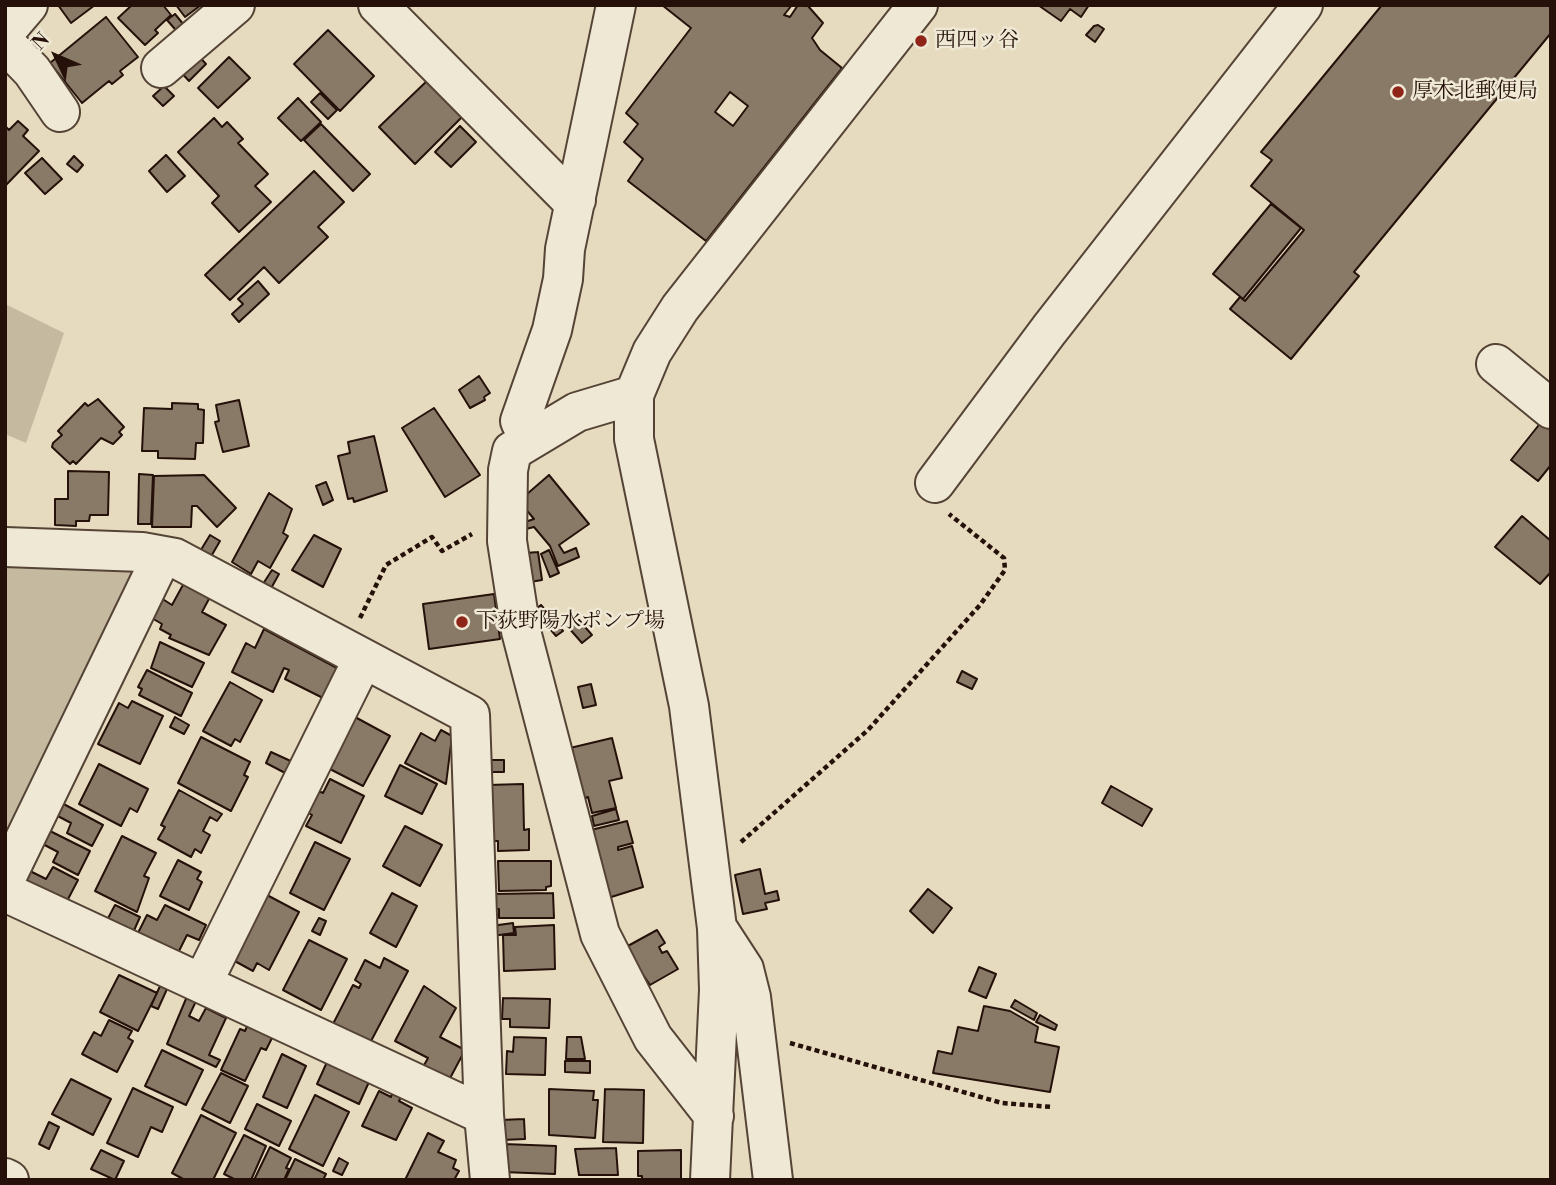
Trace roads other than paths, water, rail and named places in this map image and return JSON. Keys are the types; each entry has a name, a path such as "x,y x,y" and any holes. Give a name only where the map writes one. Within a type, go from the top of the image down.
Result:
{"street":[{"path":"5,32 28,5"},
{"path":"161,68 235,5"},
{"path":"378,5 569,198 576,200"},
{"path":"529,439 520,421 552,330 616,5"},
{"path":"710,1180 719,990 717,928 687,694 634,439 634,395 652,352 680,308 918,5"},
{"path":"935,484 1049,330 1303,5"},
{"path":"5,43 32,71 60,112"},
{"path":"1496,364 1551,409"},
{"path":"634,395 577,412 512,451 508,470 508,541 521,631 600,934 653,1038 714,1116"},
{"path":"5,547 142,552 161,558 175,558 470,715 484,1115 491,1180"},
{"path":"5,880 161,558"},
{"path":"203,982 363,659"},
{"path":"5,892 484,1115"},
{"path":"717,928 744,969 756,1032 773,1180"}],"place":[{"name":"西四ッ谷","path":"921,41"},
{"name":"厚木北郵便局","path":"1398,92"},
{"name":"下荻野陽水ポンプ場","path":"462,622"}]}
